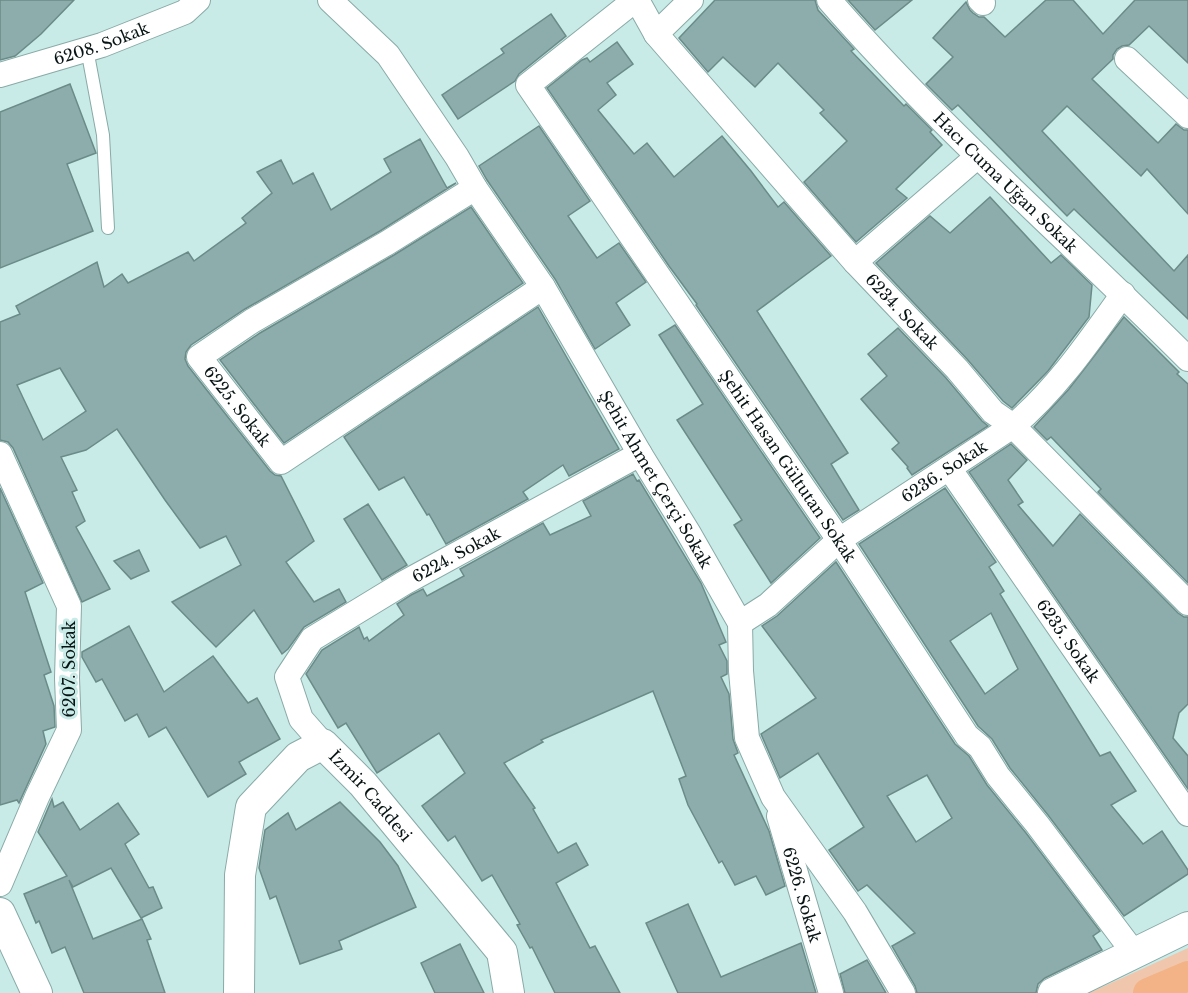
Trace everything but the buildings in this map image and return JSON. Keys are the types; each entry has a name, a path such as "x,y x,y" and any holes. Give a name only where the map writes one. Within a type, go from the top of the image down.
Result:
{"street":[{"name":"6208. Sokak","path":"0,75 102,45 185,12 198,0"},
{"name":"Şehit Ahmet Çerçi Sokak","path":"330,0 388,55 457,157 475,188 543,287 688,532 740,623 741,671 747,738 773,797 855,912 903,993"},
{"name":"6234. Sokak","path":"636,0 656,34 855,262 957,369 993,412 1013,426 1188,603"},
{"name":"Şehit Hasan Gültutan Sokak","path":"636,0 528,85 839,540 967,736 980,747 998,776 1134,953"},
{"path":"656,34 691,0"},
{"name":"Hacı Cuma Uğan Sokak","path":"829,0 862,38 978,156 1188,358"},
{"path":"1127,59 1188,116"},
{"path":"855,262 978,156"},
{"name":"6225. Sokak","path":"475,188 387,243 252,321 199,357 281,462 543,287"},
{"name":"6236. Sokak","path":"740,623 768,605 839,540 1013,426 1030,411 1062,375 1124,294"},
{"name":"6224. Sokak","path":"323,744 301,719 288,677 312,639 404,583 640,453"},
{"name":"6207. Sokak","path":"0,454 69,606 67,678 69,730 37,797 0,884"},
{"name":"6235. Sokak","path":"949,468 1188,814"},
{"name":"İzmir Caddesi","path":"239,993 240,875 251,807 298,757 323,744 363,784 502,952 509,993"},
{"name":"6226. Sokak","path":"773,797 828,992"},
{"path":"0,913 37,993"},
{"path":"1053,993 1188,927"}],"lane":[{"path":"87,49 103,135 108,228"}],"shaded area":[{"path":"1188,948 1188,993 1089,993"}],"waterway":[{"path":"1148,993 1188,976"}]}
